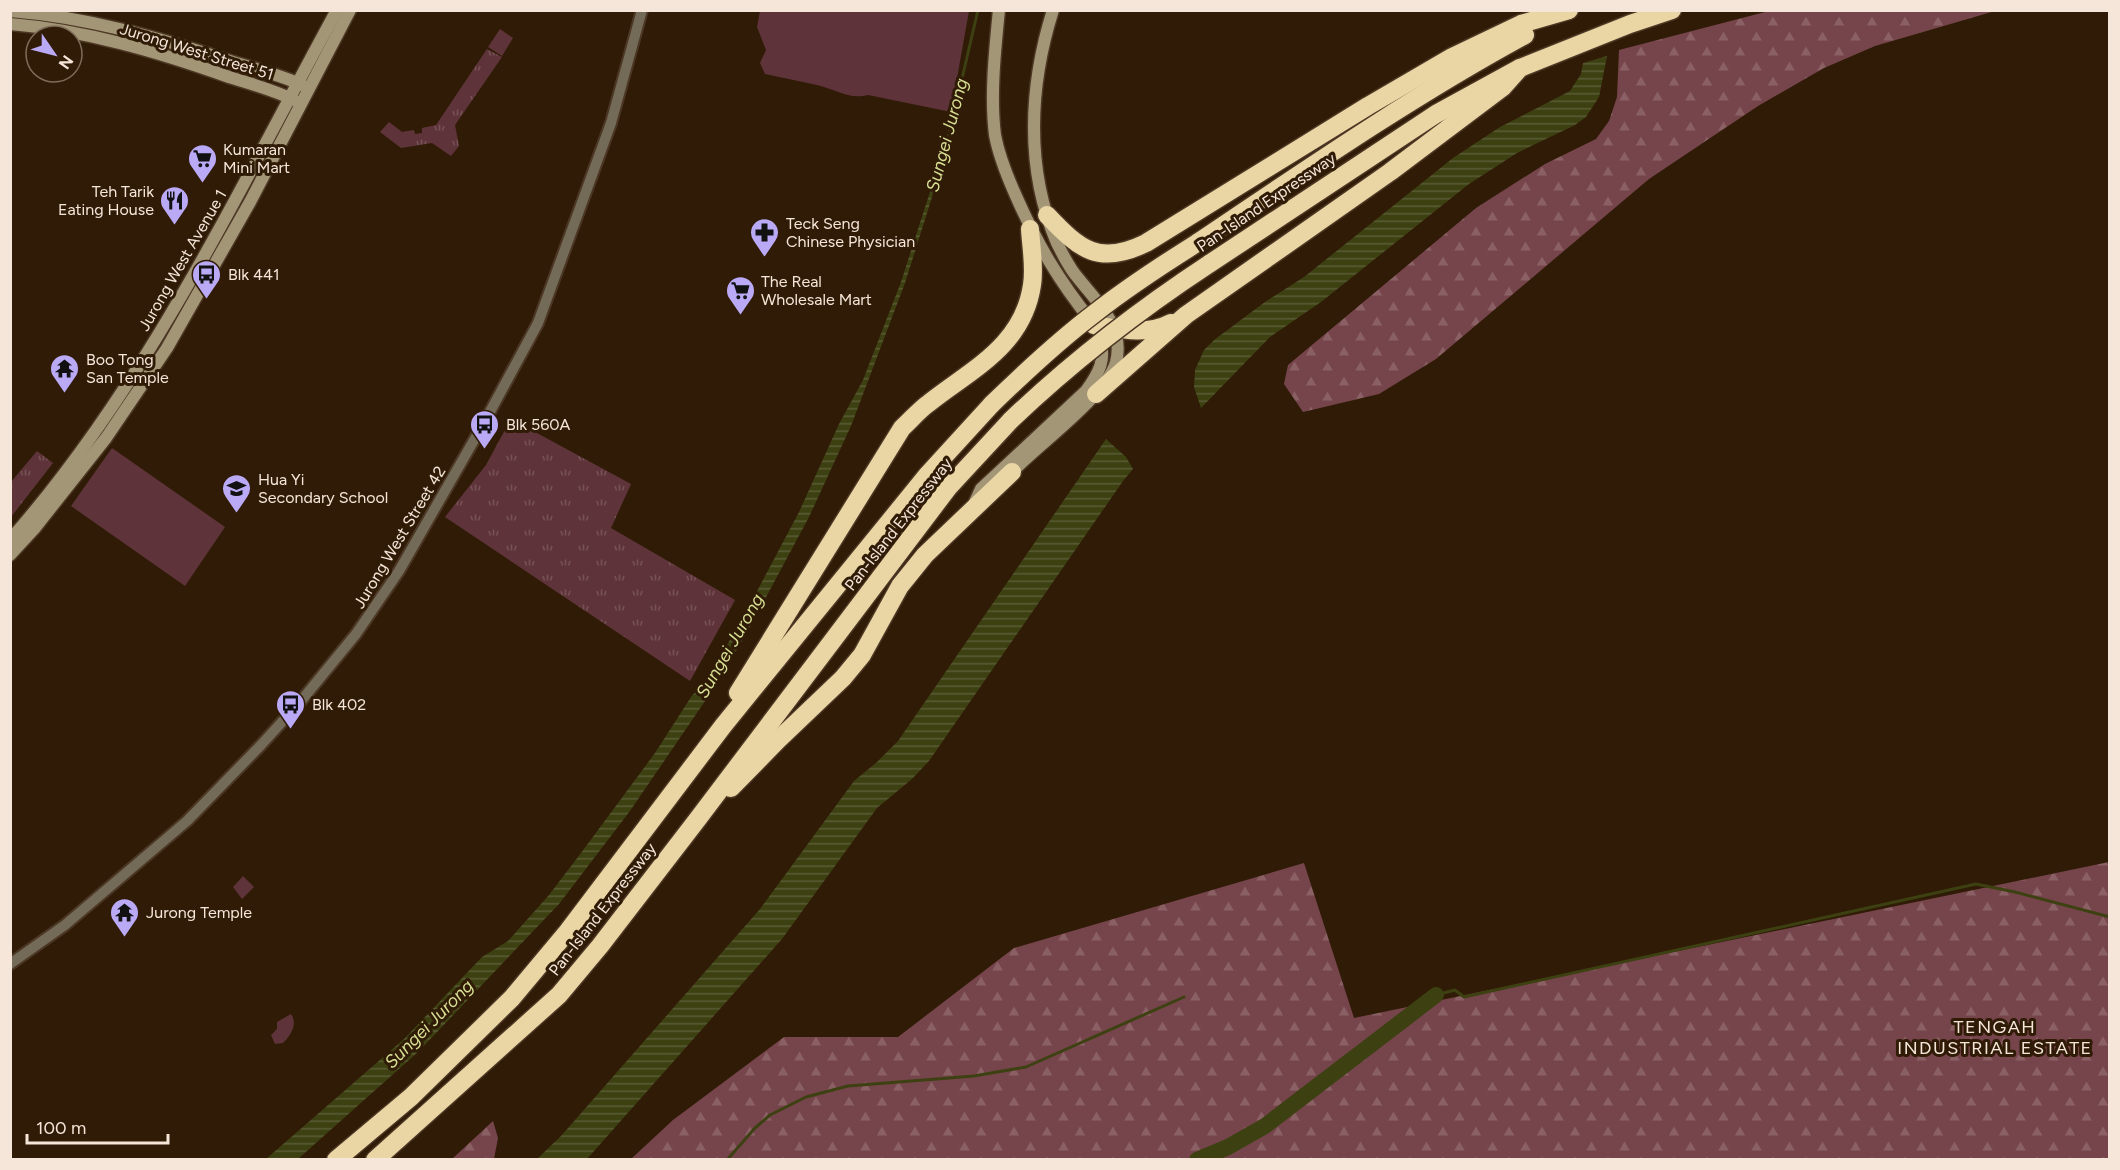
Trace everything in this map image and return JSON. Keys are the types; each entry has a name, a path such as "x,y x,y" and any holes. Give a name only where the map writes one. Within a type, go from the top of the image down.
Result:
{"highway":[{"path":"1047,215 1066,235 1084,248 1109,255 1127,253 1452,57 1521,24 1570,10"},
{"name":"Pan-Island Expressway","path":"336,1160 411,1097 512,998 568,931 709,744 928,474 992,404 1042,356 1095,312 1144,277 1332,152 1462,69 1570,10"},
{"name":"Pan-Island Expressway","path":"375,1160 559,995 600,946 697,820 948,488 1011,420 1057,376 1151,302 1436,114 1520,68 1630,24 1672,10"},
{"path":"1096,394 1186,315 1390,172 1503,87 1520,68"},
{"path":"709,744 768,642 902,428 927,404 992,358 1011,335 1024,314 1032,284 1030,229"},
{"path":"1094,325 1123,330 1148,330 1164,327 1186,315"},
{"path":"697,820 744,777 778,740 843,678 862,655 900,586 925,555 1012,471"}],"street":[{"name":"Jurong West Avenue 1","path":"10,555 34,529 106,438 167,348 250,201 295,100 297,83 337,10"},
{"name":"Jurong West Avenue 1","path":"10,540 71,467 133,378 295,100 309,89 350,10"},
{"name":"Jurong West Street 42","path":"10,964 66,925 187,821 301,701 356,634 399,571 538,323 611,123 642,10"},
{"path":"975,506 981,489 1086,391 1100,369 1103,359 1103,348 1094,325 1049,265 1030,229 1002,163 995,134 995,52 999,10"},
{"path":"1012,471 1096,394 1110,375 1116,362 1118,346 1114,328 1100,303 1076,276 1064,256 1047,215 1037,171 1034,104 1042,45 1053,10"},
{"name":"Jurong West Street 51","path":"10,11 38,13 121,29 184,45 309,89"},
{"name":"Jurong West Street 51","path":"10,24 40,26 117,42 179,59 295,100"}],"green space":[{"path":"760,11 969,11 951,112 868,95 848,95 817,85 765,74 760,63 766,50 757,27"},
{"path":"1769,11 1995,11 1875,46 1824,68 1758,106 1649,179 1436,359 1379,394 1303,412 1284,384 1288,365 1476,208 1545,164 1596,139 1609,121 1617,97 1619,50"},
{"path":"500,29 513,38 502,56 488,47"},
{"path":"487,49 502,57 455,125 459,146 451,156 432,143 401,148 380,132 389,122 402,132 414,130 415,134 422,133 422,128 436,125"},
{"path":"511,419 631,484 611,528 735,600 690,681 445,517 486,465"},
{"path":"112,448 225,527 185,586 71,506"},
{"path":"37,451 53,463 11,517 11,482"},
{"path":"2109,862 2109,1159 631,1159 673,1120 784,1037 898,1037 1014,948 1304,863 1354,1018"},
{"path":"243,876 254,887 242,899 233,887"},
{"path":"291,1014 294,1025 291,1033 283,1043 275,1044 271,1035 277,1029 277,1022"},
{"path":"493,1121 498,1138 494,1159 452,1159"}],"water":[{"path":"1607,56 1599,97 1586,117 1575,125 1517,153 1469,184 1321,302 1270,337 1201,408 1194,387 1195,370 1204,350 1214,340 1265,302 1304,277 1453,158 1500,127 1570,91 1581,74 1583,63"},
{"name":"Sungei Jurong","path":"947,139 950,140 905,283 851,426 809,517 716,685 630,811 559,904 418,1052 298,1159 266,1159 404,1039 482,957 508,941 549,895 581,853 655,753 691,697 705,681 739,625 799,512 839,424 863,380 901,282"},
{"path":"1106,439 1126,457 1133,469 929,761 912,779 877,808 782,939 587,1159 537,1159 561,1136 760,909 854,781 898,741"}],"waterway":[{"name":"Sungei Jurong","path":"947,143 978,10"},
{"path":"1436,995 1455,990 1464,997 1976,884 2110,917"},
{"path":"1197,1160 1228,1147 1265,1126 1436,995"},
{"path":"727,1160 755,1128 770,1115 806,1097 848,1086 974,1076 1026,1067 1184,997"}],"place":[{"name":"Kumaran Mini Mart","path":"202,184"},
{"name":"Teh Tarik Eating House","path":"175,226"},
{"name":"Teck Seng Chinese Physician","path":"765,258"},
{"name":"Blk 441","path":"207,300"},
{"name":"The Real Wholesale Mart","path":"740,316"},
{"name":"Boo Tong San Temple","path":"65,394"},
{"name":"Blk 560A","path":"485,450"},
{"name":"Hua Yi Secondary School","path":"237,514"},
{"name":"Blk 402","path":"291,730"},
{"name":"Jurong Temple","path":"125,938"}],"district":[{"name":"TENGAH INDUSTRIAL ESTATE","path":"1995,1037"}]}
